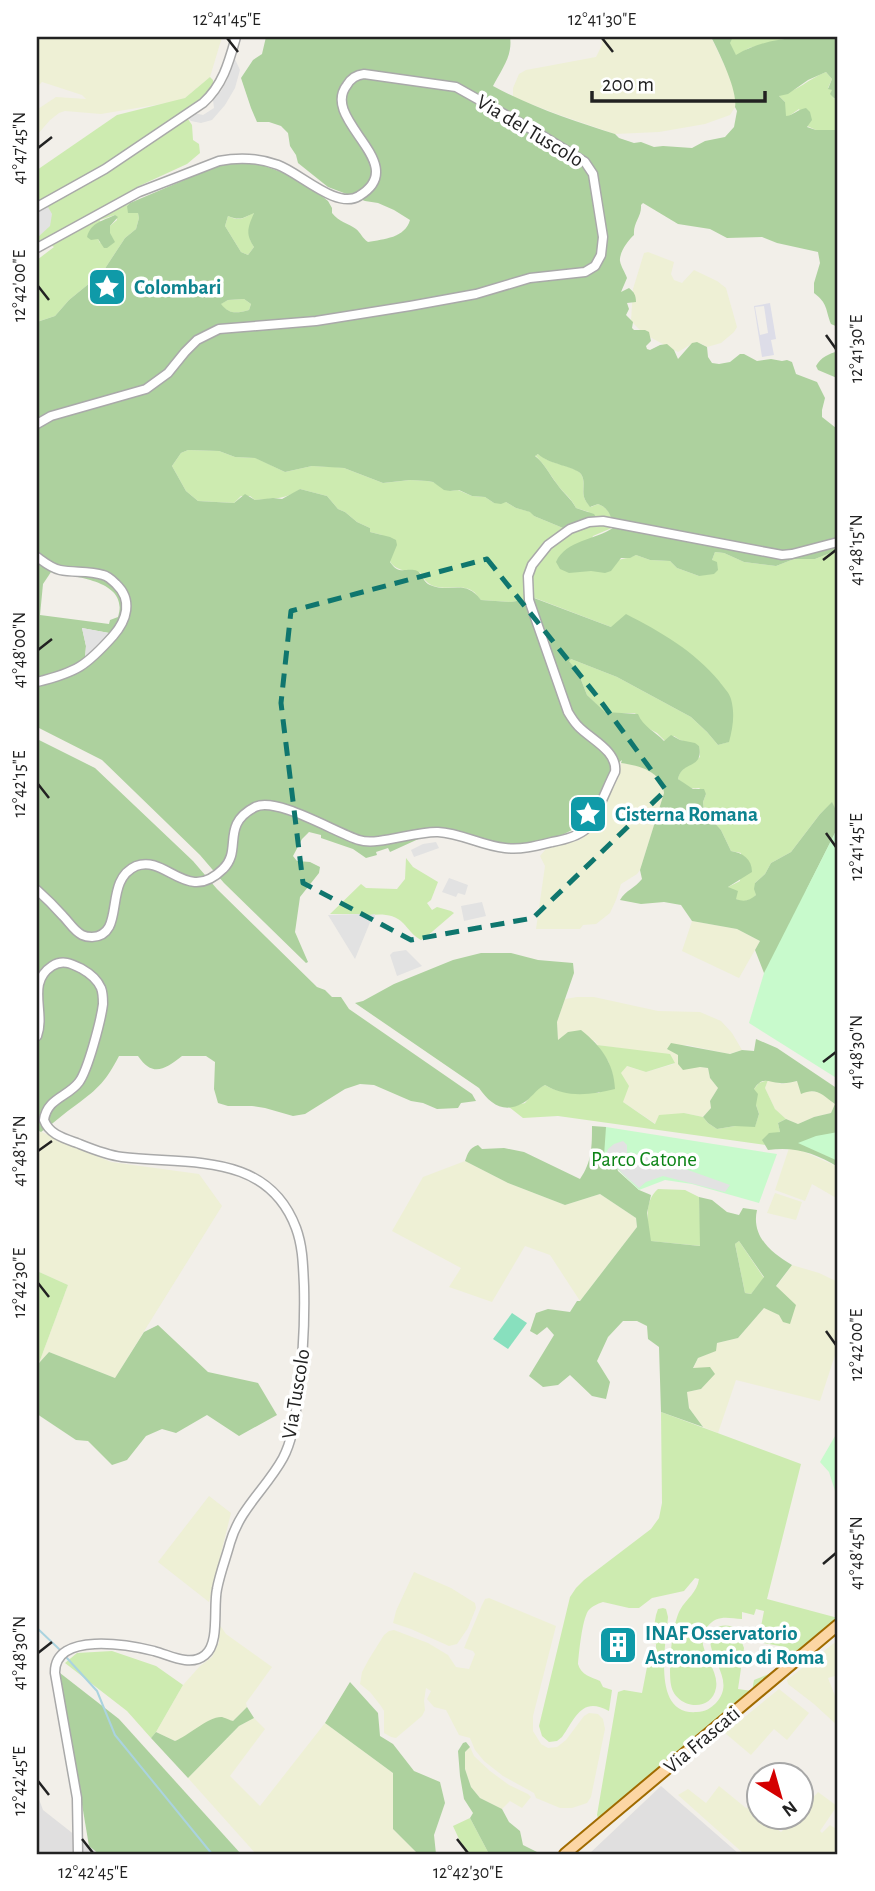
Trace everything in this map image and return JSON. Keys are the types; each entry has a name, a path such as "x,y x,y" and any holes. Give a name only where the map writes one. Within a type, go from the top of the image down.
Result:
{"main road":[{"name":"Via Frascati","path":"565,1854 838,1625"}],"street":[{"path":"37,207 105,169 204,103 225,76 236,37"},
{"name":"Via del Tuscolo","path":"37,248 139,192 232,158 280,166 335,197 354,199 371,186 376,166 346,115 340,99 352,78 364,74 456,88 585,162 592,170 595,182 603,245 599,261 585,272 530,278 476,293 316,321 219,329 197,340 168,373 146,389 51,416 37,424"},
{"path":"37,890 80,934 91,937 100,935 108,930 112,923 115,897 128,871 147,864 191,882 214,877 228,865 233,853 233,831 237,823 255,807 267,804 282,807 357,839 372,842 436,832 456,834 503,848 527,848 576,835 587,828 616,766 609,753 576,725 568,712 529,600 527,576 548,545 569,529 589,522 603,521 782,555 838,542"},
{"path":"37,556 49,566 62,571 85,571 108,576 121,588 127,605 119,628 88,663 65,674 37,682"},
{"name":"Via Tuscolo","path":"37,1036 41,1023 37,993 44,972 55,964 65,962 93,976 100,986 103,1006 85,1073 71,1090 47,1108 44,1120 47,1128 59,1136 104,1153 215,1165 260,1180 286,1208 299,1236 303,1257 303,1360 290,1441 281,1462 244,1511 234,1530 217,1587 214,1633 209,1651 201,1658 188,1661 125,1645 86,1645 67,1650 56,1662 55,1673 77,1798 78,1854"}],"highlighted area":[{"path":"487,559 596,695 666,790 533,918 411,940 303,883 281,703 291,611"}],"shaded area":[{"path":"234,57 240,70 235,88 225,105 212,120 201,123 191,121 188,118 194,113 203,115 214,108 213,100 227,80"},
{"path":"48,207 52,214 50,226 37,238 37,212"},
{"path":"770,303 776,339 771,340 774,355 762,357 754,306","holes":["764,306 768,333 760,335 755,307"]},
{"path":"82,628 110,635 85,658 86,646"},
{"path":"436,842 439,848 414,857 411,850"},
{"path":"449,878 468,885 465,895 458,893 456,897 442,892"},
{"path":"482,902 486,916 464,921 461,906"},
{"path":"375,914 375,918 371,920 355,959 328,915"},
{"path":"406,950 422,966 397,976 390,955"},
{"path":"623,1141 627,1145 627,1153 658,1158 660,1166 688,1170 730,1185 725,1192 663,1176 646,1182 639,1188 606,1155 614,1144"},
{"path":"661,1786 739,1854 589,1854"},
{"path":"37,1794 43,1810 99,1854 37,1854"}],"green space":[{"path":"43,37 222,37 210,77 185,98 101,114 65,111 50,120 37,135 38,109 56,97 86,99 82,95 42,82 37,87 37,38 42,40"},
{"path":"266,37 510,37 508,57 493,86 538,107 634,143 641,142 654,147 692,148 705,141 725,137 734,127 737,111 731,82 711,37 733,37 730,43 736,55 773,41 838,37 838,99 830,94 832,90 828,89 832,79 826,72 788,94 779,96 785,102 786,116 806,108 812,120 807,127 816,130 838,130 838,327 831,324 824,303 814,293 820,263 818,252 762,237 727,238 710,229 678,224 643,203 634,235 624,247 620,261 627,278 621,292 629,288 636,300 627,303 629,309 626,315 633,322 634,330 649,332 651,341 646,346 647,349 667,344 678,359 692,343 697,342 707,347 712,363 730,362 740,354 757,361 787,360 792,362 796,374 817,382 825,398 822,417 836,428 838,419 838,550 815,559 794,559 776,566 744,562 715,552 712,560 717,562 718,570 714,574 699,576 677,568 670,561 650,560 636,555 621,558 611,571 605,573 569,573 560,569 556,562 561,555 574,545 613,528 612,520 605,508 598,504 590,507 584,497 581,474 538,454 535,456 576,508 594,514 596,517 593,524 563,528 506,502 494,503 485,497 472,496 459,490 444,490 433,482 410,480 383,483 344,468 312,466 285,472 255,458 235,457 219,451 188,450 181,453 172,466 186,491 198,501 234,503 245,494 255,500 282,499 300,489 327,496 338,509 370,528 370,532 396,540 397,545 390,562 393,566 398,570 417,571 430,585 463,588 475,593 481,600 511,602 534,598 611,627 626,614 688,651 709,670 730,696 733,715 729,742 718,745 691,717 617,677 571,659 569,661 578,672 587,695 605,712 638,714 646,726 664,741 671,735 699,746 698,759 680,773 678,779 693,789 704,789 704,811 721,830 731,851 749,860 752,872 728,887 738,891 736,899 751,899 756,895 755,883 765,874 771,863 791,852 832,802 838,814 838,827 806,891 826,990 764,973 755,950 760,941 737,929 692,921 681,905 664,902 641,904 620,900 642,879 640,870 664,793 655,775 642,768 621,763 622,760 612,768 586,823 542,842 503,846 451,830 425,836 390,852 388,848 366,858 353,849 309,832 293,856 297,861 310,862 320,867 319,873 300,897 295,932 308,962 306,963 102,760 37,727 37,322 55,316 69,300 102,273 125,238 136,229 138,213 128,213 127,206 130,203 214,165 252,161 302,180 328,201 335,216 356,229 368,242 399,234 410,220 378,203 328,187 298,163 290,146 288,133 281,126 257,122 241,78 253,60 262,54","holes":["254,213 248,230 254,247 248,255 241,252 225,226 228,216 239,219","244,299 251,304 249,310 234,312 221,304 228,300","51,572 98,582 116,595 120,605 118,617 110,620 109,624 40,615 43,584","82,628 109,633 85,658 86,646"]},
{"path":"601,37 711,37 730,77 735,107 730,115 705,124 659,132 615,134 513,97 513,88 519,74 526,70 596,57 602,45"},
{"path":"733,37 792,37 749,48 736,56 729,43"},
{"path":"826,72 832,79 828,88 832,90 834,99 838,99 838,130 816,130 807,126 799,109 785,116 785,102 779,96"},
{"path":"210,77 213,80 213,89 184,113 192,125 193,140 199,144 200,153 187,164 137,187 134,199 127,206 138,212 136,229 125,238 102,273 69,300 55,316 37,322 37,260 54,247 51,245 37,252 37,211 58,200 59,191 37,204 37,170 117,115 185,98","holes":["115,215 117,220 110,226 110,233 100,243 100,220"]},
{"path":"254,212 250,240 254,247 248,255 241,252 225,226 228,216 239,219"},
{"path":"115,215 118,217 110,226 110,233 115,242 104,248 98,239 91,240 87,237 94,225"},
{"path":"648,252 674,262 671,274 674,280 682,283 694,270 726,288 737,327 734,332 721,343 707,347 693,343 678,352 644,334 631,321 633,289 644,253"},
{"path":"244,299 251,304 249,310 241,312 227,310 220,304 228,300"},
{"path":"838,351 838,381 837,378 818,370 816,366 823,358"},
{"path":"188,450 219,451 235,457 256,458 285,472 312,466 335,467 383,483 410,480 433,482 450,491 458,490 472,496 485,497 494,503 506,502 563,528 589,512 576,508 535,455 539,454 549,461 578,471 583,480 586,501 591,507 598,504 605,508 612,520 614,527 593,536 577,571 593,569 636,555 650,560 670,561 677,568 699,576 715,552 744,562 776,566 794,559 815,559 838,550 838,814 832,803 820,814 791,852 771,863 765,874 755,883 756,895 752,899 742,902 736,899 736,895 728,887 740,881 741,853 731,851 721,830 704,811 706,794 678,779 683,769 700,757 699,746 674,736 665,741 644,726 635,713 605,713 587,695 578,672 568,660 617,677 691,717 718,745 728,742 611,627 535,598 511,602 481,600 467,589 432,585 420,572 401,570 392,564 382,535 370,532 370,528 338,509 327,496 300,489 273,499 255,500 250,496 241,496 234,503 198,501 186,491 172,466 181,453"},
{"path":"37,739 95,768 193,861 217,889 317,987 332,997 341,997 349,1009 472,1094 476,1101 461,1103 458,1108 437,1109 374,1085 360,1084 345,1089 305,1114 293,1116 265,1108 218,1103 214,1089 215,1062 206,1056 182,1056 165,1068 154,1069 138,1056 119,1056 96,1089 41,1132 37,1130"},
{"path":"621,763 650,771 663,784 664,793 640,870 621,884 610,913 596,924 583,925 580,929 536,929 545,866 540,856 546,849 580,840 591,831 619,776"},
{"path":"838,827 838,1079 749,1023 764,973"},
{"path":"406,858 413,867 438,882 431,900 427,903 432,910 437,907 454,913 426,937 421,940 399,919 389,915 330,914 361,884 366,888 397,889 405,879"},
{"path":"692,921 737,929 760,941 739,978 682,951"},
{"path":"481,953 511,953 538,960 573,963 574,973 557,1022 558,1040 568,1032 581,1030 588,1036 609,1063 615,1089 570,1094 545,1085 516,1106 498,1106 479,1088 355,1003 453,960"},
{"path":"594,997 658,1011 700,1012 721,1021 742,1050 729,1054 687,1045 678,1046 700,1067 708,1068 710,1078 718,1088 710,1101 711,1108 703,1117 684,1113 656,1124 623,1102 621,1073 626,1066 646,1072 674,1064 670,1055 597,1045 595,1041 558,1041 557,1022 565,999"},
{"path":"756,1039 777,1048 838,1089 838,1167 804,1152 768,1150 762,1140 769,1133 780,1132 778,1123 786,1119 798,1124 831,1113 835,1104 823,1095 811,1091 801,1094 797,1081 763,1081 754,1089 758,1094 756,1105 759,1114 755,1127 717,1129 703,1117 711,1108 710,1101 718,1088 710,1078 708,1068 683,1070 678,1064 678,1055 667,1049 671,1043 730,1054 742,1050 754,1051"},
{"path":"597,1045 670,1054 675,1063 646,1072 627,1066 621,1073 629,1086 623,1102 655,1124 659,1115 684,1113 703,1117 717,1129 755,1126 759,1114 754,1089 759,1083 768,1080 765,1088 775,1109 786,1119 778,1123 780,1132 763,1140 765,1145 558,1116 523,1118 509,1107 525,1103 537,1089 545,1085 565,1092 599,1093 613,1076 608,1061"},
{"path":"768,1080 782,1084 798,1081 807,1091 821,1092 835,1104 831,1113 798,1124 786,1119 775,1109 765,1088"},
{"path":"592,1126 606,1127 618,1171 639,1190 651,1195 647,1213 651,1241 700,1246 699,1197 712,1200 727,1212 739,1215 743,1208 757,1210 757,1228 764,1243 792,1265 776,1286 796,1305 790,1324 764,1308 738,1338 717,1343 716,1351 698,1358 693,1368 710,1367 715,1374 701,1389 687,1392 689,1408 703,1427 661,1412 659,1347 648,1339 647,1326 637,1321 623,1321 608,1337 597,1361 610,1382 606,1399 592,1396 570,1375 558,1385 543,1387 529,1376 554,1335 547,1327 537,1335 530,1331 536,1313 548,1309 570,1312 637,1227 636,1218 600,1194 565,1205 508,1183 465,1161 471,1149 478,1145 482,1149 504,1148 524,1152 580,1179 589,1160","holes":["739,1241 764,1277 751,1294 745,1293 735,1244"]},
{"name":"Parco Catone","path":"606,1127 777,1154 759,1203 692,1184 665,1180 639,1190 604,1156"},
{"path":"37,1130 111,1162 199,1174 222,1206 115,1378 49,1352 39,1363 68,1285 37,1271"},
{"path":"838,1132 838,1161 798,1143 816,1136"},
{"path":"789,1148 798,1149 838,1167 838,1199 812,1184 805,1201 775,1190"},
{"path":"465,1161 508,1183 565,1205 600,1194 636,1218 637,1227 580,1301 550,1255 525,1246 492,1302 449,1287 461,1268 392,1231 423,1177"},
{"path":"658,1189 685,1190 699,1197 701,1246 650,1241 648,1206"},
{"path":"775,1193 802,1202 796,1220 767,1213"},
{"path":"739,1241 764,1278 751,1294 745,1293 735,1244"},
{"path":"792,1265 838,1282 838,1346 820,1401 736,1380 718,1433 703,1427 689,1408 687,1392 701,1389 714,1374 693,1369 698,1358 715,1351 717,1343 738,1338 764,1308 780,1315 776,1287"},
{"path":"37,1271 68,1285 39,1363 37,1362"},
{"path":"512,1313 527,1323 508,1349 493,1339"},
{"path":"158,1325 208,1372 258,1383 277,1415 239,1436 207,1415 176,1433 162,1429 146,1436 127,1460 112,1465 88,1441 76,1440 37,1414 37,1362 49,1352 115,1378 144,1332"},
{"path":"661,1412 801,1464 767,1599 838,1618 838,1623 788,1662 785,1647 758,1642 764,1611 756,1609 754,1615 742,1612 742,1619 715,1620 707,1627 703,1642 714,1672 716,1688 707,1702 693,1705 679,1699 674,1693 670,1678 670,1658 677,1617 699,1579 695,1578 684,1591 652,1598 639,1608 603,1602 593,1606 586,1616 578,1664 584,1673 600,1681 603,1687 612,1690 609,1711 600,1707 586,1707 576,1716 562,1737 549,1742 542,1736 539,1726 570,1597 584,1580 651,1529 659,1518 662,1503"},
{"path":"838,1431 837,1493 829,1472 820,1462"},
{"path":"209,1496 231,1513 209,1602 158,1562"},
{"path":"414,1572 451,1588 475,1603 476,1608 468,1628 457,1644 449,1646 393,1623"},
{"path":"489,1598 556,1626 533,1716 533,1731 541,1744 548,1748 557,1747 589,1713 598,1714 603,1719 605,1729 591,1797 587,1803 572,1808 560,1808 536,1798 534,1793 503,1776 484,1761 470,1738 459,1735 446,1710 434,1707 427,1699 431,1691 426,1688 425,1710 422,1716 396,1738 391,1737 384,1733 384,1711 370,1692 360,1684 362,1672 384,1635 394,1630 428,1643 448,1655 456,1667 469,1669 475,1654 464,1648 485,1599"},
{"path":"658,1609 666,1609 668,1617 664,1676 673,1703 682,1710 700,1712 712,1707 721,1695 723,1680 710,1641 712,1631 719,1626 737,1629 744,1648 738,1689 752,1691 599,1821 597,1815 618,1692 624,1690 642,1693 648,1662 653,1663 656,1654 656,1644 651,1643 656,1615"},
{"path":"217,1621 226,1634 272,1667 246,1703 247,1707 233,1721 210,1720 186,1737 175,1741 156,1732 183,1685 212,1657 219,1642"},
{"path":"838,1640 838,1675 828,1678 835,1696 838,1697 838,1726 788,1684 787,1680"},
{"path":"112,1651 156,1666 183,1685 151,1738 127,1711 65,1663 77,1653"},
{"path":"774,1672 752,1691 754,1680"},
{"path":"60,1673 119,1719 241,1854 99,1854 89,1846"},
{"path":"350,1682 378,1713 380,1736 393,1744 414,1771 440,1782 445,1803 434,1835 436,1854 418,1854 393,1829 393,1773 325,1723"},
{"path":"779,1689 809,1713 787,1740 774,1729 751,1755 725,1733"},
{"path":"247,1707 254,1718 239,1726 188,1778 151,1738 156,1732 175,1741 217,1718 233,1721"},
{"path":"254,1718 265,1729 230,1776 260,1806 325,1723 393,1773 393,1829 418,1854 256,1854 188,1778 239,1726"},
{"path":"466,1742 470,1747 465,1752 465,1769 471,1787 480,1798 502,1809 509,1822 520,1831 523,1845 541,1854 489,1854 470,1818 473,1813 464,1799 458,1751"},
{"path":"470,1747 474,1756 490,1771 531,1797 522,1808 510,1801 502,1809 480,1798 471,1787 465,1769 465,1752"},
{"path":"719,1786 746,1808 746,1832 816,1832 818,1792 837,1806 820,1831 822,1833 830,1825 838,1830 838,1854 744,1854 678,1795 688,1789 706,1803"},
{"path":"470,1818 489,1854 466,1854 453,1826"}],"waterway":[{"path":"37,1628 59,1649"},
{"path":"66,1657 97,1691 115,1735 212,1854"}],"place":[{"name":"Colombari","path":"107,287"},
{"name":"Cisterna Romana","path":"588,814"},
{"name":"INAF Osservatorio Astronomico di Roma","path":"618,1645"}]}
